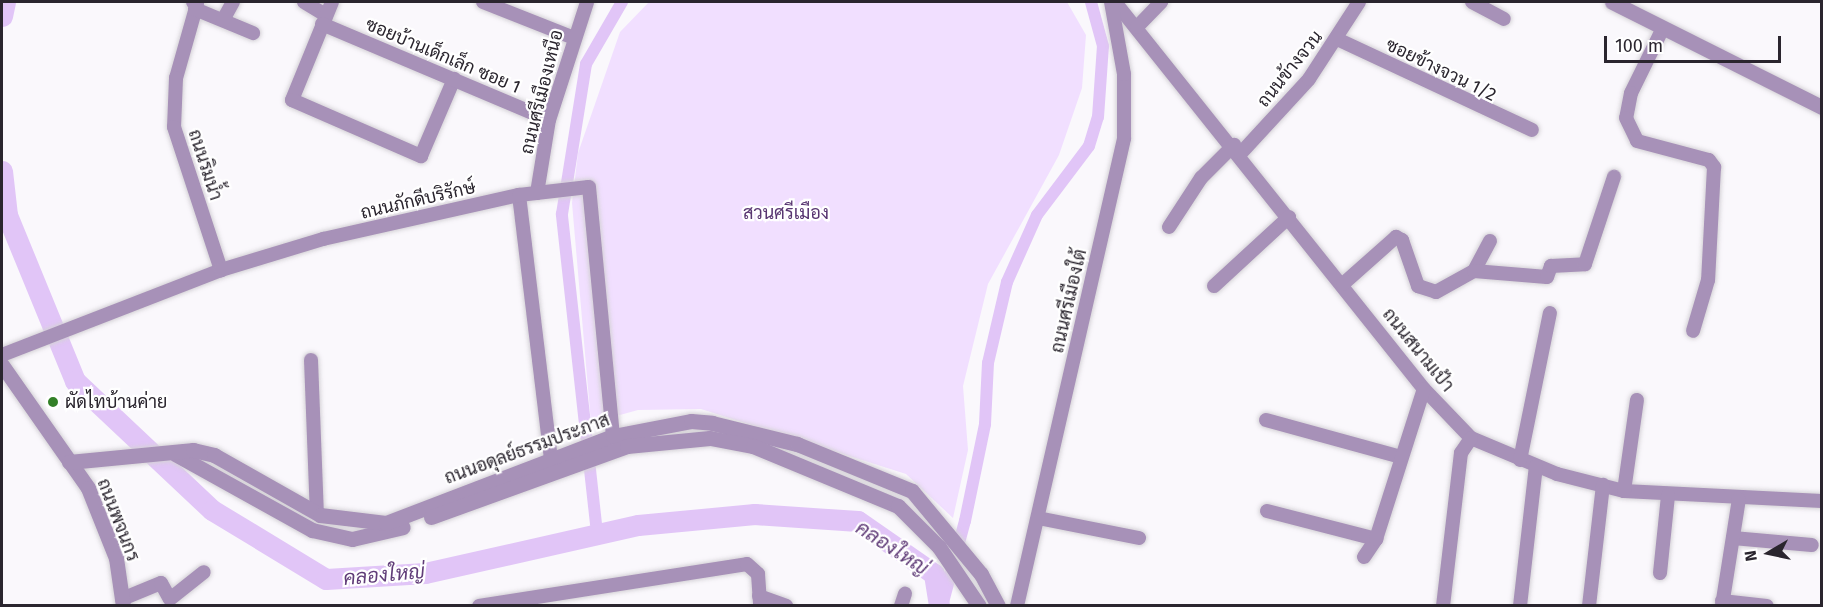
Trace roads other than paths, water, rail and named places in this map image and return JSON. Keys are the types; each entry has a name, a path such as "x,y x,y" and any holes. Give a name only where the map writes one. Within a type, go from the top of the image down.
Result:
{"street":[{"path":"223,21 233,2"},
{"name":"ซอยบ้านเด็กเล็ก ซอย 1","path":"304,2 324,19 549,120"},
{"path":"332,2 292,100 421,156 454,79"},
{"path":"483,2 574,38"},
{"name":"ถนนศรีเมืองเหนือ","path":"542,193 549,120 587,2"},
{"name":"ถนนสนามเป้า","path":"1113,2 1137,27 1237,149 1424,389 1471,438 1536,466 1624,491 1739,499 1821,501"},
{"name":"ถนนศรีเมืองใต้","path":"1017,606 1118,169 1125,103 1113,2"},
{"path":"1137,27 1161,2"},
{"name":"ถนนข้างจวน","path":"1169,227 1201,178 1237,149 1302,87 1337,39 1359,2"},
{"path":"1472,2 1504,19"},
{"path":"1612,2 1821,107"},
{"path":"194,5 223,21 253,33"},
{"name":"ถนนริมน้ำ","path":"194,5 176,78 174,127 220,270"},
{"path":"1663,28 1631,93 1626,118 1637,141 1709,160 1714,167 1708,280 1693,331"},
{"name":"ซอยข้างจวน 1/2","path":"1337,39 1532,129"},
{"path":"1474,271 1547,277 1551,266 1585,264 1614,177"},
{"name":"ถนนภักดีบริรักษ์","path":"2,355 108,318 220,270 323,239 519,195 589,187 611,442"},
{"path":"519,195 551,460"},
{"path":"1214,286 1289,217"},
{"path":"1343,284 1396,237 1424,290 1449,289 1474,271 1490,241"},
{"path":"1520,460 1550,313"},
{"path":"311,360 317,513"},
{"name":"ถนนพจนกร","path":"2,365 81,479 116,558 122,602"},
{"path":"1364,557 1376,539 1424,389"},
{"path":"1624,491 1637,400"},
{"path":"1266,420 1401,457"},
{"name":"ถนนอดุลย์ธรรมประภาส","path":"163,450 190,459 244,495 312,530 366,538 611,442 691,421 745,429 828,455 896,482 941,521 995,600"},
{"name":"ถนนอดุลย์ธรรมประภาส","path":"611,442 710,438 753,446 822,472 898,506 925,533 979,606"},
{"path":"1443,606 1461,453 1471,438"},
{"name":"ถนนอดุลย์ธรรมประภาส","path":"69,462 163,450 214,455 255,481 317,513 386,523 551,460 572,459"},
{"path":"822,472 828,455"},
{"path":"1520,606 1536,466"},
{"path":"244,495 255,481"},
{"path":"1589,606 1603,485"},
{"path":"1660,573 1668,495"},
{"path":"1739,499 1722,603 1767,606"},
{"path":"1267,511 1376,539"},
{"path":"1038,518 1139,538"},
{"path":"1733,538 1812,545"},
{"path":"479,606 747,564 758,574 760,601 786,606"},
{"path":"122,602 161,583 170,599 204,572"}],"waterway":[{"name":"คลองใหญ่","path":"2,16 5,2"},
{"path":"597,533 562,214 586,64 622,2"},
{"path":"942,606 965,521 985,424 988,363 1007,282 1037,215 1089,146 1098,117 1103,46 1091,2"},
{"name":"คลองใหญ่","path":"2,171 7,215 75,381 212,510 326,579 425,573 638,525 754,514 858,521 934,574 939,606"}],"place":[{"name":"ผัดไทบ้านค่าย","path":"53,402"}],"park label":[{"name":"สวนศรีเมือง","path":"786,213"}]}
